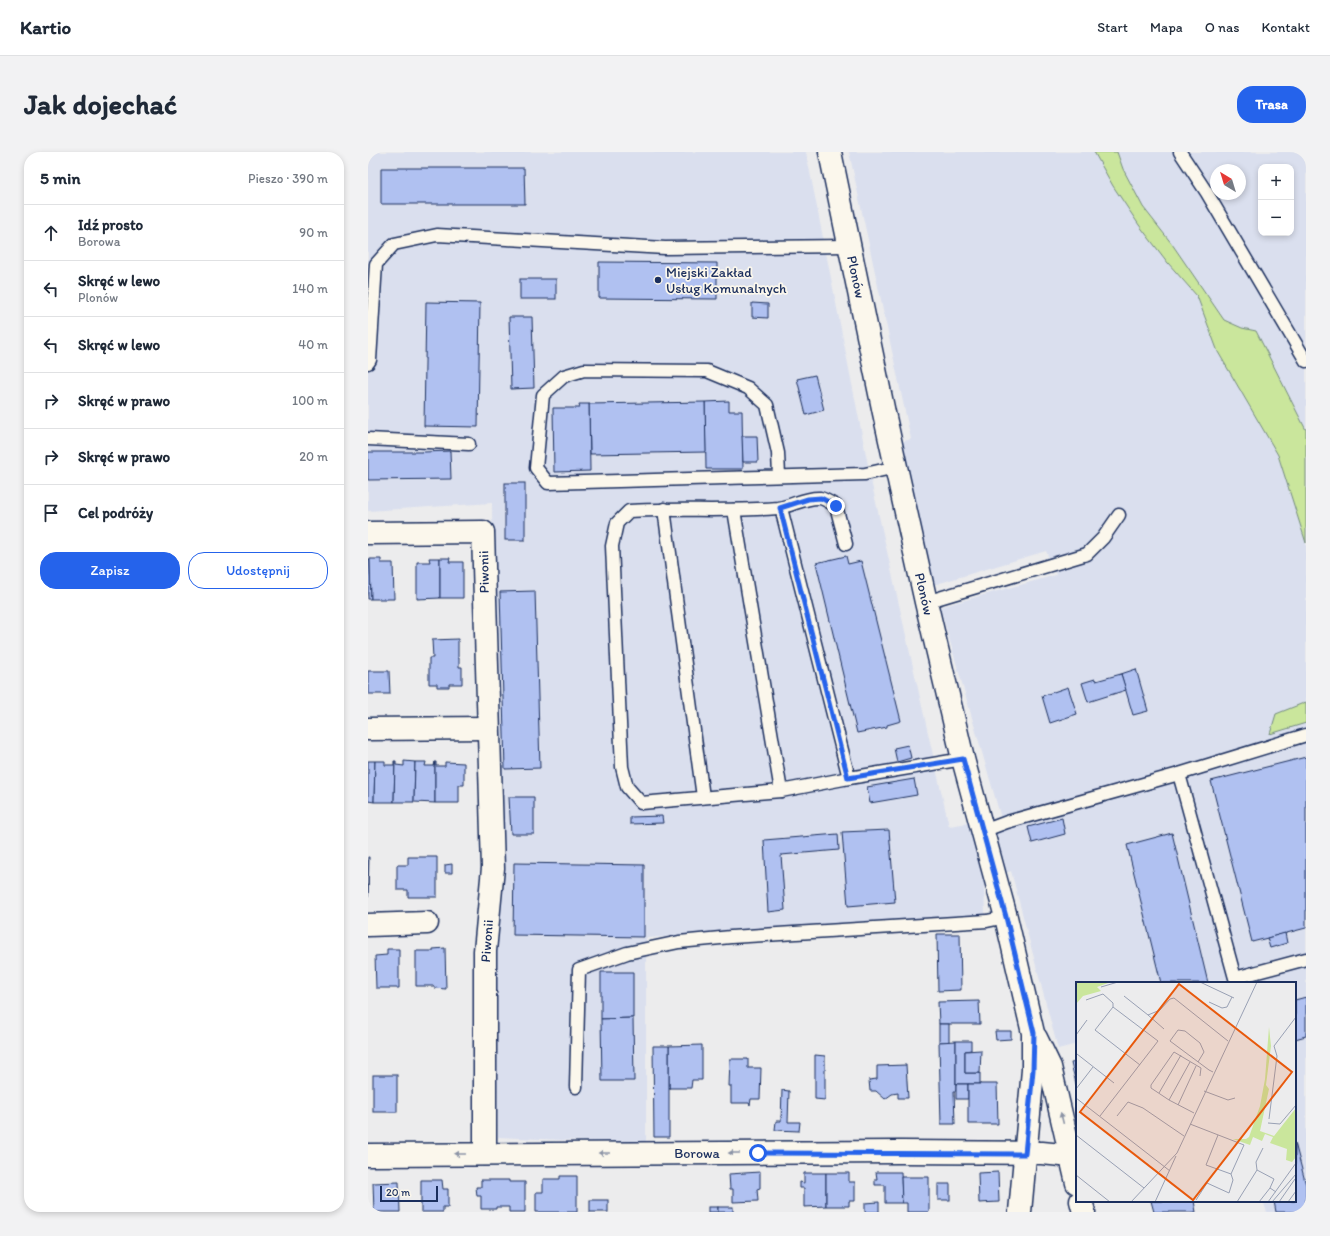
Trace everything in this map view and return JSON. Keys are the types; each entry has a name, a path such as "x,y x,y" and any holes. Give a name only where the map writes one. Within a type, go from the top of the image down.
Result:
{"street":[{"name":"Plonów","path":"830,152 896,467 963,759 1006,917 1034,1033 1050,1067 1076,1178"},
{"name":"Piwonii","path":"368,533 483,532 493,868 485,951 486,1154"},
{"path":"368,729 488,728"},
{"path":"368,925 427,924"},
{"name":"Plonów","path":"1020,1212 1033,1070 1034,1033"},
{"name":"Borowa","path":"368,1155 876,1152 1042,1153 1071,1156"},
{"path":"1081,1202 1084,1212"}],"lane":[{"path":"1180,152 1211,200 1306,361"},
{"path":"368,363 370,360 376,264 394,244 437,235 665,248 849,246"},
{"path":"779,476 778,454 766,405 748,388 707,371 584,370 564,376 543,395 536,468 548,483 865,474 896,467"},
{"path":"368,439 469,444"},
{"path":"846,544 836,506 821,498 808,499 780,508 734,510 664,509 629,511 617,523 612,546 622,767 627,788 641,803 702,797 781,792 848,778 963,759"},
{"path":"780,508 848,778"},
{"path":"664,509 702,797"},
{"path":"734,510 781,792"},
{"path":"926,602 1087,554 1103,538 1119,515"},
{"path":"983,831 1008,822 1179,774 1306,735"},
{"path":"1179,774 1235,978 1306,960"},
{"path":"576,1087 579,970 627,953 679,942 731,937 987,921 1006,917"}],"shaded area":[{"path":"368,152 806,152 872,485 949,826 1001,818 940,607 1056,575 1046,551 930,586 901,442 911,439 849,152 1094,152 1113,186 1139,225 1168,263 1197,296 1218,352 1278,455 1306,543 1306,702 1276,714 1271,734 1306,723 1306,1212 1267,1212 1263,1202 1296,1202 1296,982 1076,982 1076,1044 1058,1049 1011,871 984,881 985,917 646,938 646,1144 498,1137 492,503 368,511"},
{"path":"1117,152 1306,152 1306,430 1256,331 1242,328 1224,320 1172,244 1143,207 1123,169"}],"green space":[{"path":"1094,152 1117,152 1123,169 1143,207 1172,244 1224,320 1242,328 1256,331 1306,430 1306,543 1278,455 1218,352 1197,296 1168,263 1139,225 1113,186"},
{"path":"1306,702 1306,723 1270,734 1276,714"}],"building":[{"path":"381,168 524,168 525,204 381,204"},
{"name":"Miejski Zakład Usług Komunalnych","path":"599,262 717,263 717,299 599,298"},
{"path":"520,279 556,279 556,299 520,299"},
{"path":"426,302 480,303 478,427 424,426"},
{"path":"752,303 768,304 768,318 752,317"},
{"path":"509,317 532,317 534,388 511,389"},
{"path":"815,375 824,410 806,415 797,379"},
{"path":"729,401 729,411 742,411 743,469 706,469 705,402"},
{"path":"705,402 706,452 590,454 589,404"},
{"path":"579,404 589,404 590,471 554,472 553,408 580,408"},
{"path":"742,436 757,436 758,462 743,462"},
{"path":"450,451 451,479 368,480 368,452"},
{"path":"505,483 525,483 525,540 505,540"},
{"path":"846,556 848,564 861,561 901,721 887,725 887,727 857,733 816,563"},
{"path":"429,558 440,558 440,598 417,599 417,562 430,562"},
{"path":"440,558 450,558 449,562 463,562 463,598 440,598"},
{"path":"368,559 370,559 371,599 368,599"},
{"path":"370,559 381,559 381,563 393,563 394,599 371,599"},
{"path":"535,591 540,768 505,769 500,592"},
{"path":"458,639 458,658 459,667 462,667 462,684 449,684 449,687 437,687 437,684 429,684 429,658 433,658 432,640"},
{"path":"1136,669 1148,711 1133,715 1121,674"},
{"path":"368,671 389,671 390,694 368,694"},
{"path":"1121,674 1126,690 1088,702 1082,683"},
{"path":"1068,687 1077,714 1050,723 1042,696"},
{"path":"908,745 911,758 897,762 894,748"},
{"path":"1306,757 1306,928 1252,942 1211,781"},
{"path":"368,761 375,761 374,802 368,801"},
{"path":"375,761 385,761 385,765 394,765 395,761 394,802 374,802"},
{"path":"395,761 396,765 404,766 404,761 415,762 414,802 394,802"},
{"path":"415,762 426,762 425,766 434,766 435,762 435,803 414,802"},
{"path":"435,762 436,766 445,766 445,762 464,763 464,785 459,785 459,803 435,803"},
{"path":"914,779 917,795 870,803 867,787"},
{"path":"509,797 534,797 534,834 511,834"},
{"path":"662,816 663,823 630,824 630,817"},
{"path":"1062,818 1065,834 1032,843 1028,827"},
{"path":"889,830 895,902 848,906 842,832"},
{"path":"1172,833 1208,982 1161,982 1127,845"},
{"path":"838,834 839,850 781,855 785,910 768,912 764,840"},
{"path":"368,857 369,857 368,897"},
{"path":"408,857 437,857 437,897 408,897 408,890 397,890 397,865 408,865"},
{"path":"514,863 644,865 644,937 513,935"},
{"path":"452,864 452,873 445,873 445,865"},
{"path":"1285,933 1287,943 1270,948 1267,938"},
{"path":"937,934 960,934 961,990 938,991"},
{"path":"445,948 446,989 434,988 434,986 416,986 416,951 433,951 433,949"},
{"path":"387,949 399,949 399,988 376,988 375,956 387,955"},
{"path":"601,972 633,972 633,1018 601,1019"},
{"path":"1306,997 1306,1036 1296,1039 1296,1000"},
{"path":"979,1001 980,1024 939,1024 938,1002"},
{"path":"633,1018 634,1081 602,1081 601,1019"},
{"path":"939,1024 949,1024 949,1042 939,1042"},
{"path":"995,1031 1011,1031 1011,1039 996,1040"},
{"path":"956,1041 956,1091 954,1091 955,1124 941,1124 939,1042"},
{"path":"956,1041 971,1041 971,1050 965,1051 965,1073 980,1073 980,1084 956,1084"},
{"path":"702,1045 702,1080 692,1080 691,1088 669,1088 669,1046"},
{"path":"653,1046 669,1046 669,1137 654,1137"},
{"path":"981,1050 980,1073 965,1073 965,1051"},
{"path":"815,1055 825,1056 825,1100 815,1099"},
{"path":"730,1059 748,1059 748,1068 761,1068 760,1099 751,1099 750,1105 749,1103 731,1103 731,1086 729,1086"},
{"path":"1076,1062 1076,1084 1071,1063"},
{"path":"906,1065 908,1098 898,1098 898,1093 892,1094 885,1099 876,1091 870,1091 869,1080 877,1079 877,1066"},
{"path":"373,1075 397,1075 397,1112 373,1112"},
{"path":"956,1084 968,1084 968,1099 956,1099"},
{"path":"968,1084 997,1084 998,1124 968,1124"},
{"path":"782,1090 789,1091 788,1122 800,1122 799,1131 775,1130 776,1121 781,1121"},
{"path":"1296,1147 1306,1185 1306,1212 1276,1212 1274,1202 1296,1202"},
{"path":"760,1172 760,1188 757,1189 758,1201 733,1202 733,1189 730,1189 729,1174"},
{"path":"876,1172 901,1172 902,1203 885,1203 885,1185 875,1185 875,1179 877,1179"},
{"path":"998,1172 999,1202 979,1203 978,1173"},
{"path":"804,1173 826,1173 826,1206 804,1207 804,1188 800,1188 800,1182 804,1183"},
{"path":"826,1173 849,1173 849,1182 855,1182 855,1201 849,1201 849,1206 826,1206"},
{"path":"560,1176 577,1176 577,1212 536,1212 536,1192 543,1192 543,1179 560,1179"},
{"path":"901,1177 929,1177 929,1212 907,1212 907,1203 902,1203"},
{"path":"421,1180 442,1180 443,1189 448,1189 448,1207 443,1207 443,1212 421,1212"},
{"path":"481,1180 509,1180 509,1182 525,1182 525,1212 509,1212 509,1207 481,1209 481,1196 477,1196 476,1187 481,1187"},
{"path":"399,1182 400,1212 374,1212 373,1183"},
{"path":"938,1184 950,1184 950,1200 938,1200"},
{"path":"590,1200 608,1200 608,1212 590,1212"},
{"path":"879,1202 879,1212 865,1212 865,1203"},
{"path":"1151,1202 1194,1202 1196,1212 1154,1212"},
{"path":"708,1207 718,1207 718,1212 708,1212"},
{"path":"718,1207 733,1207 733,1212 718,1212"}],"place":[{"name":"Miejski Zakład Usług Komunalnych","path":"658,280"}],"route":[{"path":"758,1153 1025,1154 1033,1070 1034,1033 1006,917 963,759 848,778 780,508 808,499 821,498 836,506"}]}
